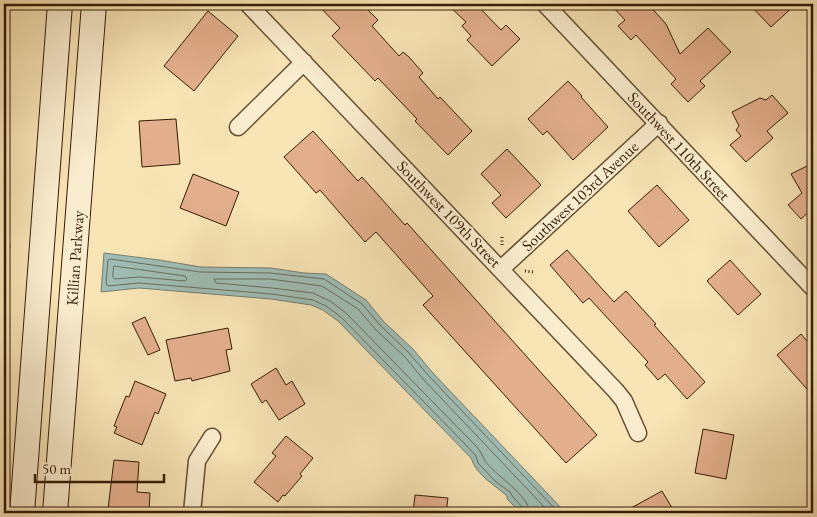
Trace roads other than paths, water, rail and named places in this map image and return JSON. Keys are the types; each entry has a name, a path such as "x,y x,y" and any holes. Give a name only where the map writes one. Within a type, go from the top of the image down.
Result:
{"main road":[{"name":"Killian Parkway","path":"22,513 60,4"},
{"name":"Killian Parkway","path":"55,513 94,4"}],"street":[{"name":"Southwest 109th Street","path":"248,4 621,396 638,433"},
{"name":"Southwest 110th Street","path":"545,4 813,288"},
{"path":"238,127 304,62"},
{"name":"Southwest 103rd Avenue","path":"501,269 658,123"},
{"path":"192,513 197,461 212,436"}],"water":[{"path":"4,245 10,245 6,284 4,284"},
{"path":"104,253 201,267 271,268 326,274 366,300 384,322 413,349 432,372 566,513 521,513 507,499 507,496 477,470 471,458 338,321 323,310 311,305 271,299 139,288 101,292"}]}
